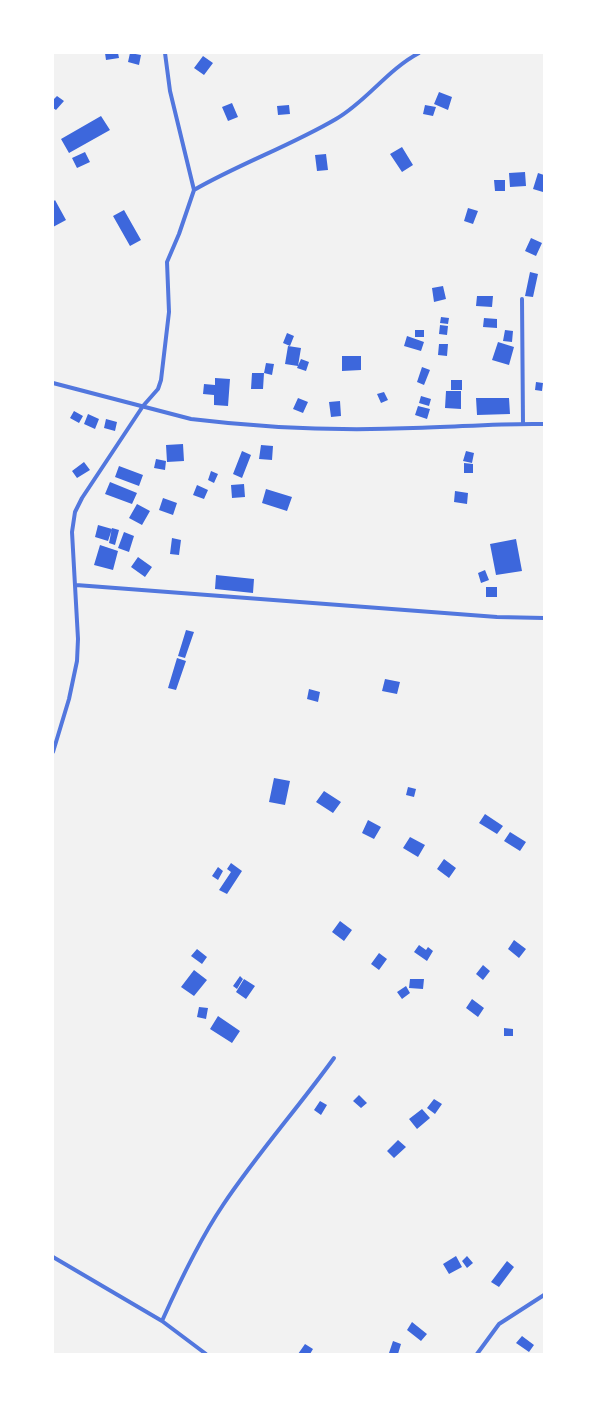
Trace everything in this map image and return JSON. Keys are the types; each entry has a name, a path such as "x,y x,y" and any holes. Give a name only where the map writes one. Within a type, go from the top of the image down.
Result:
{"street":[{"path":"53,752 75,676 78,639 72,532 75,512 82,498 143,406 158,389 162,380 169,312 167,262 194,190 170,91 165,53"},
{"path":"194,190 230,170 254,160 336,119 390,73 419,53"},
{"path":"522,299 523,424"},
{"path":"53,383 191,419 305,428 412,428 544,424"},
{"path":"76,585 497,617 544,618"},
{"path":"162,1321 177,1287 222,1206 248,1169 334,1058"},
{"path":"53,1257 162,1321 206,1354"},
{"path":"477,1354 481,1346 499,1324 544,1294"}],"building":[{"path":"105,53 118,53 119,58 106,60"},
{"path":"130,53 141,55 139,65 128,62"},
{"path":"203,56 213,63 204,75 194,68"},
{"path":"439,92 452,97 448,110 434,104"},
{"path":"57,96 64,101 56,110 53,108 53,100"},
{"path":"232,103 238,117 228,121 222,107"},
{"path":"289,105 290,114 278,115 277,106"},
{"path":"425,105 436,107 433,116 423,114"},
{"path":"101,116 110,130 69,153 61,139"},
{"path":"402,147 413,165 402,172 390,154"},
{"path":"85,152 90,162 77,168 72,158"},
{"path":"326,154 328,170 317,171 315,155"},
{"path":"525,172 526,186 510,187 509,173"},
{"path":"538,173 544,175 543,192 533,189"},
{"path":"494,180 505,180 505,191 495,191"},
{"path":"55,200 66,220 53,227 53,202"},
{"path":"468,208 478,211 473,224 464,221"},
{"path":"124,210 141,240 130,246 113,216"},
{"path":"531,238 542,243 536,256 525,251"},
{"path":"530,272 538,274 533,297 525,296"},
{"path":"443,286 446,299 434,302 432,288"},
{"path":"477,296 493,296 492,307 476,306"},
{"path":"441,317 449,318 448,324 440,323"},
{"path":"484,318 497,319 497,328 483,327"},
{"path":"440,325 448,326 447,335 439,334"},
{"path":"415,330 424,330 424,337 415,337"},
{"path":"505,330 513,331 512,342 503,341"},
{"path":"287,333 294,336 290,346 283,343"},
{"path":"407,336 424,342 421,351 404,346"},
{"path":"498,342 514,347 509,365 492,360"},
{"path":"439,344 448,344 447,356 438,355"},
{"path":"288,346 301,348 298,366 285,364"},
{"path":"342,356 361,356 361,370 342,371"},
{"path":"301,359 309,362 306,371 297,368"},
{"path":"266,363 274,364 272,375 264,373"},
{"path":"422,367 430,370 424,385 417,382"},
{"path":"252,373 264,373 263,389 251,389"},
{"path":"215,378 230,379 228,406 214,405 214,395 203,394 204,384 215,385"},
{"path":"451,380 462,380 462,390 451,390"},
{"path":"536,382 543,383 542,391 535,390"},
{"path":"446,391 461,391 461,409 445,408"},
{"path":"384,392 388,400 381,403 377,394"},
{"path":"421,396 431,399 429,406 419,403"},
{"path":"298,398 308,402 303,413 293,409"},
{"path":"476,398 509,398 510,414 477,415"},
{"path":"340,401 341,416 331,417 329,402"},
{"path":"418,406 430,409 427,419 415,415"},
{"path":"74,411 83,416 79,423 70,418"},
{"path":"88,414 99,419 95,429 84,424"},
{"path":"106,419 117,422 115,431 104,428"},
{"path":"183,444 184,461 167,462 166,445"},
{"path":"261,445 273,446 272,460 259,459"},
{"path":"242,451 251,455 242,478 233,474"},
{"path":"466,451 474,453 472,463 463,461"},
{"path":"156,459 166,461 165,470 154,468"},
{"path":"84,462 90,470 77,478 72,471"},
{"path":"464,463 473,464 473,473 464,473"},
{"path":"119,466 143,475 139,486 115,477"},
{"path":"211,471 218,474 214,483 208,480"},
{"path":"110,482 137,493 132,504 105,494"},
{"path":"244,484 245,497 232,498 231,485"},
{"path":"197,485 208,490 204,499 193,495"},
{"path":"266,489 292,497 287,511 262,503"},
{"path":"455,491 468,493 467,504 454,502"},
{"path":"163,498 177,503 173,515 159,510"},
{"path":"137,504 150,511 142,525 129,518"},
{"path":"98,525 112,529 108,541 95,537"},
{"path":"112,528 119,530 115,545 109,543"},
{"path":"124,532 134,536 129,552 118,548"},
{"path":"172,538 181,540 179,555 170,554"},
{"path":"516,539 522,571 496,575 490,544"},
{"path":"100,545 118,551 113,570 94,565"},
{"path":"138,557 152,567 145,577 131,567"},
{"path":"485,570 489,580 481,583 478,573"},
{"path":"216,575 254,579 253,593 215,589"},
{"path":"486,587 497,587 497,597 486,597"},
{"path":"186,630 194,632 185,658 178,656"},
{"path":"177,658 186,661 176,690 168,688"},
{"path":"385,679 400,682 397,694 382,691"},
{"path":"309,689 320,692 318,702 307,699"},
{"path":"274,778 290,781 285,805 269,802"},
{"path":"408,787 416,789 414,797 406,795"},
{"path":"324,791 341,802 333,813 316,802"},
{"path":"485,814 503,826 497,834 479,823"},
{"path":"368,820 381,827 374,839 362,833"},
{"path":"510,832 526,842 520,851 504,841"},
{"path":"410,837 425,845 418,857 403,848"},
{"path":"444,859 456,868 449,878 437,869"},
{"path":"231,863 242,871 227,894 219,890 231,872 227,869"},
{"path":"218,867 223,871 218,880 212,876"},
{"path":"340,921 352,930 344,941 332,932"},
{"path":"514,940 526,949 519,958 508,949"},
{"path":"419,945 426,950 428,947 433,951 427,961 414,952"},
{"path":"197,949 207,957 202,964 191,956"},
{"path":"379,953 387,959 379,970 371,964"},
{"path":"483,965 490,971 483,980 476,974"},
{"path":"194,970 207,980 194,996 181,987"},
{"path":"240,976 243,979 237,989 233,986"},
{"path":"244,979 255,986 246,999 236,992"},
{"path":"410,979 424,979 423,989 409,988"},
{"path":"406,986 410,993 402,999 397,992"},
{"path":"472,999 484,1008 478,1017 466,1008"},
{"path":"199,1007 208,1008 206,1019 197,1017"},
{"path":"218,1016 240,1031 232,1043 210,1029"},
{"path":"504,1028 513,1029 513,1036 504,1036"},
{"path":"359,1095 367,1103 361,1108 353,1101"},
{"path":"434,1099 442,1104 435,1114 427,1108"},
{"path":"320,1101 327,1105 321,1115 314,1110"},
{"path":"422,1109 430,1118 417,1129 409,1119"},
{"path":"398,1140 406,1147 394,1158 387,1151"},
{"path":"456,1256 462,1267 449,1274 443,1264"},
{"path":"467,1256 473,1263 467,1268 462,1261"},
{"path":"507,1261 514,1267 499,1287 491,1282"},
{"path":"412,1322 427,1334 421,1341 407,1330"},
{"path":"522,1336 534,1345 529,1352 516,1343"},
{"path":"393,1341 401,1344 398,1354 389,1353"},
{"path":"305,1344 313,1349 310,1354 298,1354"}]}
